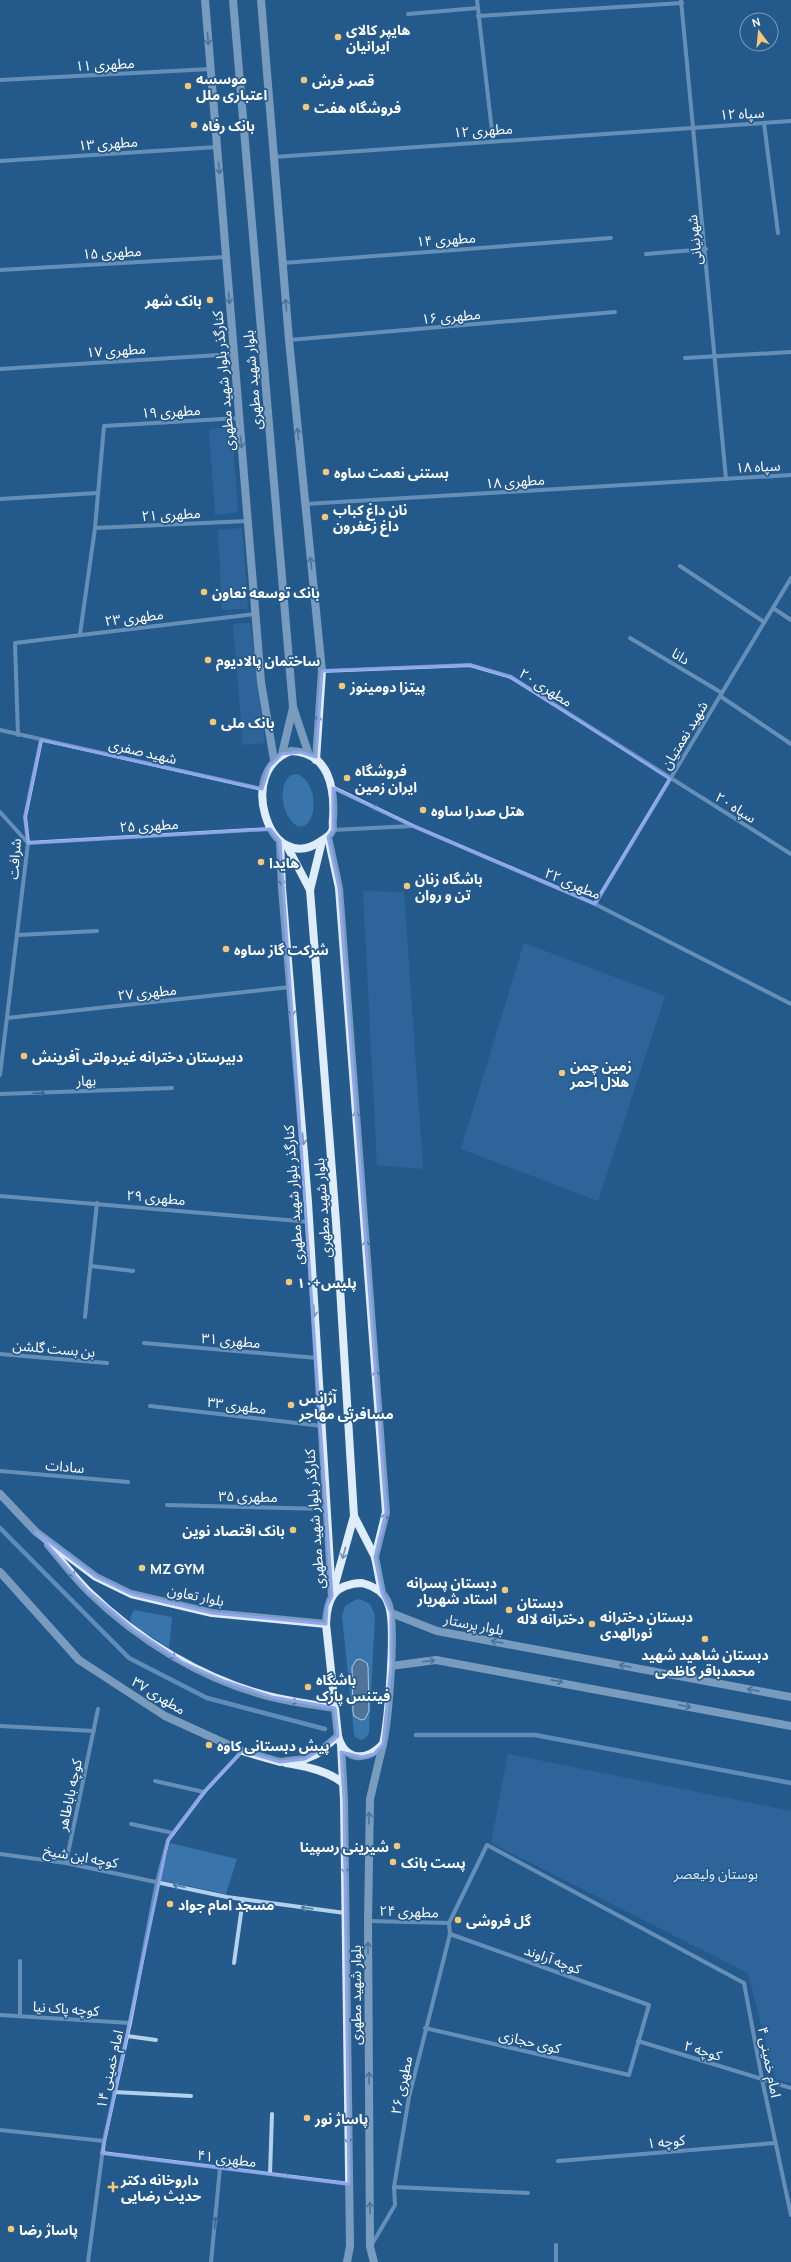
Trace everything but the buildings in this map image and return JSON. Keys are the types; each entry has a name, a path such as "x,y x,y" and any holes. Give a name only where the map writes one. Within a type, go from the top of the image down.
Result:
{"street":[{"name":"کنارگذر بلوار شهید مطهری","path":"205,0 261,682 274,760"},
{"name":"بلوار شهید مطهری","path":"233,0 293,707 312,757"},
{"path":"261,0 282,263 322,671 312,757"},
{"path":"477,0 493,140"},
{"path":"478,16 681,2"},
{"name":"شهرنیانی","path":"681,2 706,249 726,479"},
{"path":"408,14 478,8"},
{"name":"مطهری ۱۱","path":"0,80 211,69"},
{"name":"سپاه ۱۲","path":"694,126 791,121"},
{"path":"764,123 778,233"},
{"name":"مطهری ۱۲","path":"274,157 694,126"},
{"name":"مطهری ۱۳","path":"0,161 217,147"},
{"name":"مطهری ۱۴","path":"282,263 611,238"},
{"path":"646,254 706,249"},
{"name":"مطهری ۱۵","path":"0,270 226,257"},
{"name":"مطهری ۱۶","path":"289,340 615,312"},
{"path":"685,358 791,352"},
{"name":"مطهری ۱۷","path":"0,369 234,354"},
{"name":"مطهری ۱۹","path":"97,493 104,426 239,418"},
{"name":"سپاه ۱۸","path":"726,479 791,475"},
{"name":"مطهری ۱۸","path":"305,504 726,479"},
{"path":"0,498 97,493 95,528 80,634"},
{"name":"مطهری ۲۱","path":"95,528 248,521"},
{"path":"680,566 764,622"},
{"name":"شهید نعمتیان","path":"595,904 791,578"},
{"path":"773,608 791,620"},
{"name":"مطهری ۲۳","path":"18,735 15,643 255,614"},
{"name":"دانا","path":"630,638 721,695 791,744"},
{"name":"مطهری ۲۰","path":"322,671 470,665 511,677 670,779"},
{"path":"282,754 293,707"},
{"name":"شهید صفری","path":"0,730 262,789"},
{"name":"شرافت","path":"0,1075 28,843 25,816 41,740"},
{"path":"310,890 328,836 334,803 332,787 326,772 312,757 291,751 282,754 274,760 266,774 262,789 264,810 270,828 284,844 305,849 328,836"},
{"name":"سپاه ۲۰","path":"670,779 791,854"},
{"path":"332,787 413,826"},
{"path":"0,812 28,843"},
{"name":"مطهری ۲۲","path":"328,836 413,826 595,904 791,1004"},
{"name":"مطهری ۲۵","path":"28,843 270,828"},
{"path":"328,836 339,888 386,1512 375,1557"},
{"name":"کنارگذر بلوار شهید مطهری","path":"284,844 290,987 310,1222 316,1358 328,1509 332,1596"},
{"name":"بلوار شهید مطهری","path":"284,844 310,890 336,1222 354,1516 332,1596 327,1606 326,1624 338,1736 341,1745 343,1783 350,2246 347,2262"},
{"path":"18,935 96,931"},
{"name":"مطهری ۲۷","path":"7,1018 290,987"},
{"name":"بهار","path":"0,1094 172,1088"},
{"name":"مطهری ۲۹","path":"0,1196 310,1222"},
{"path":"85,1317 97,1203"},
{"path":"90,1266 134,1271"},
{"name":"مطهری ۳۱","path":"144,1343 316,1358"},
{"name":"بن بست گلشن","path":"0,1354 107,1363"},
{"name":"مطهری ۳۳","path":"150,1406 322,1426"},
{"name":"سادات","path":"0,1471 128,1482"},
{"name":"بلوار تعاون","path":"0,1494 36,1532 96,1577 131,1594 212,1613 326,1624"},
{"name":"مطهری ۳۵","path":"167,1505 328,1509"},
{"name":"بلوار شهید مطهری","path":"354,1516 375,1557 382,1593 388,1603 391,1613 391,1666 383,1744 370,1799 368,1920 370,2247 374,2262"},
{"path":"36,1532 88,1591 133,1629 182,1662 224,1681 272,1697 335,1708"},
{"name":"مطهری ۳۷","path":"0,1572 79,1660 166,1716 242,1750 280,1762 305,1759 317,1754 338,1736"},
{"path":"332,1596 340,1588 351,1584 362,1583 373,1586 382,1593"},
{"name":"بلوار پرستار","path":"391,1613 437,1630 791,1697"},
{"path":"391,1666 436,1660 791,1726"},
{"name":"کوچه باباطاهر","path":"66,1863 98,1709"},
{"path":"0,1726 94,1730"},
{"path":"341,1745 350,1754 362,1757 374,1754 383,1744"},
{"name":"امام خمینی ۱۴","path":"88,2262 104,2141 168,1840 204,1792 242,1750"},
{"path":"280,1762 319,1770 332,1775 343,1783"},
{"path":"155,1781 204,1792"},
{"path":"131,1824 173,1833"},
{"name":"امام خمینی ۴","path":"449,1923 487,1845 744,1983 762,2079 775,2143 789,2199 791,2215"},
{"name":"کوچه ابن شیخ","path":"0,1854 66,1863 243,1899 346,1913"},
{"path":"234,1963 243,1899"},
{"name":"مطهری ۲۴","path":"368,1920 449,1923"},
{"name":"مطهری ۲۶","path":"370,2247 395,2205 394,2187 409,2097 425,2028 450,1934 449,1923"},
{"name":"کوچه آراوند","path":"450,1934 649,2005 638,2041"},
{"path":"20,1961 20,2016"},
{"name":"کوچه پاک نیا","path":"0,2015 130,2023"},
{"name":"کوی حجازی","path":"425,2028 629,2075 638,2041"},
{"path":"127,2036 156,2040"},
{"name":"کوچه ۲","path":"638,2041 791,2088"},
{"path":"114,2092 191,2096"},
{"path":"270,2174 272,2114"},
{"path":"0,2130 104,2141"},
{"name":"کوچه ۱","path":"558,2161 775,2143"},
{"name":"مطهری ۴۱","path":"102,2153 349,2184"},
{"path":"211,2262 220,2168"},
{"path":"394,2187 528,2193"},
{"path":"556,2245 556,2262"}],"highlighted area":[{"path":"470,665 511,677 670,779 595,904 413,826 333,788 333,830 328,837 339,888 386,1512 375,1557 382,1593 391,1613 391,1666 383,1744 374,1754 362,1757 341,1752 344,1800 349,2184 102,2153 168,1840 204,1792 242,1751 280,1762 305,1759 325,1747 338,1736 335,1708 272,1697 224,1681 182,1662 133,1629 88,1591 36,1532 96,1577 131,1594 212,1613 326,1624 327,1606 332,1596 328,1509 280,841 270,829 28,843 25,817 41,740 262,789 269,767 282,754 300,752 316,757 322,671"}],"green space":[{"path":"232,427 238,512 215,515 209,429"},
{"path":"242,528 248,609 222,610 218,530"},
{"path":"250,623 265,743 243,745 233,624"},
{"path":"297,774 303,777 308,783 313,796 314,805 312,814 310,820 304,826 298,826 292,821 283,803 285,783 291,775"},
{"path":"363,891 404,892 423,1169 377,1165"},
{"name":"زمین چمن هلال احمر","path":"524,943 665,996 598,1201 461,1149"},
{"path":"360,1599 370,1604 375,1615 369,1733 365,1739 361,1740 355,1737 354,1733 342,1616 345,1606 355,1600","holes":["360,1659 367,1663 365,1719 357,1719"]},
{"path":"134,1610 172,1617 169,1648 131,1624 130,1618"},
{"name":"بوستان ولیعصر","path":"508,1754 791,1811 791,2083 775,2079 748,1973 491,1843"},
{"path":"170,1843 237,1859 226,1894 160,1880"}],"shaded area":[{"path":"360,1659 367,1663 368,1667 369,1711 365,1719 361,1720 354,1716 353,1712 352,1667 356,1660"}],"waterway":[{"path":"0,1528 129,1658 207,1698 325,1729"},
{"path":"416,1735 535,1735 791,1783"}],"place":[{"name":"هایپر کالای ایرانیان","path":"338,37"},
{"name":"قصر فرش","path":"304,80"},
{"name":"موسسه اعتباری ملل","path":"188,86"},
{"name":"فروشگاه هفت","path":"306,107"},
{"name":"بانک رفاه","path":"194,125"},
{"name":"بانک شهر","path":"210,300"},
{"name":"بستنی نعمت ساوه","path":"326,472"},
{"name":"نان داغ کباب داغ زعفرون","path":"325,517"},
{"name":"بانک توسعه تعاون","path":"204,592"},
{"name":"ساختمان پالادیوم","path":"208,660"},
{"name":"پیتزا دومینوز","path":"342,686"},
{"name":"بانک ملی","path":"213,722"},
{"name":"فروشگاه ایران زمین","path":"347,778"},
{"name":"هتل صدرا ساوه","path":"423,810"},
{"name":"هایدا","path":"261,862"},
{"name":"باشگاه زنان تن و روان","path":"407,886"},
{"name":"شرکت گاز ساوه","path":"226,949"},
{"name":"دبیرستان دخترانه غیردولتی آفرینش","path":"24,1056"},
{"name":"زمین چمن هلال احمر","path":"562,1073"},
{"name":"پلیس+۱۰","path":"289,1282"},
{"name":"آژانس مسافرتی مهاجر","path":"291,1405"},
{"name":"بانک اقتصاد نوین","path":"293,1530"},
{"name":"MZ GYM","path":"142,1568"},
{"name":"دبستان پسرانه استاد شهریار","path":"505,1590"},
{"name":"دبستان دخترانه لاله","path":"509,1610"},
{"name":"دبستان دخترانه نورالهدی","path":"592,1624"},
{"name":"دبستان شاهید شهید محمدباقر کاظمی","path":"705,1639"},
{"name":"باشگاه فیتنس پارک","path":"308,1687"},
{"name":"پیش دبستانی کاوه","path":"209,1745"},
{"name":"شیرینی رسپینا","path":"397,1846"},
{"name":"پست بانک","path":"393,1862"},
{"name":"مسجد امام جواد","path":"170,1904"},
{"name":"گل فروشی","path":"458,1920"},
{"name":"پاساژ نور","path":"307,2118"},
{"name":"داروخانه دکتر حدیث رضایی","path":"113,2187"},
{"name":"پاساژ رضا","path":"11,2229"}]}
